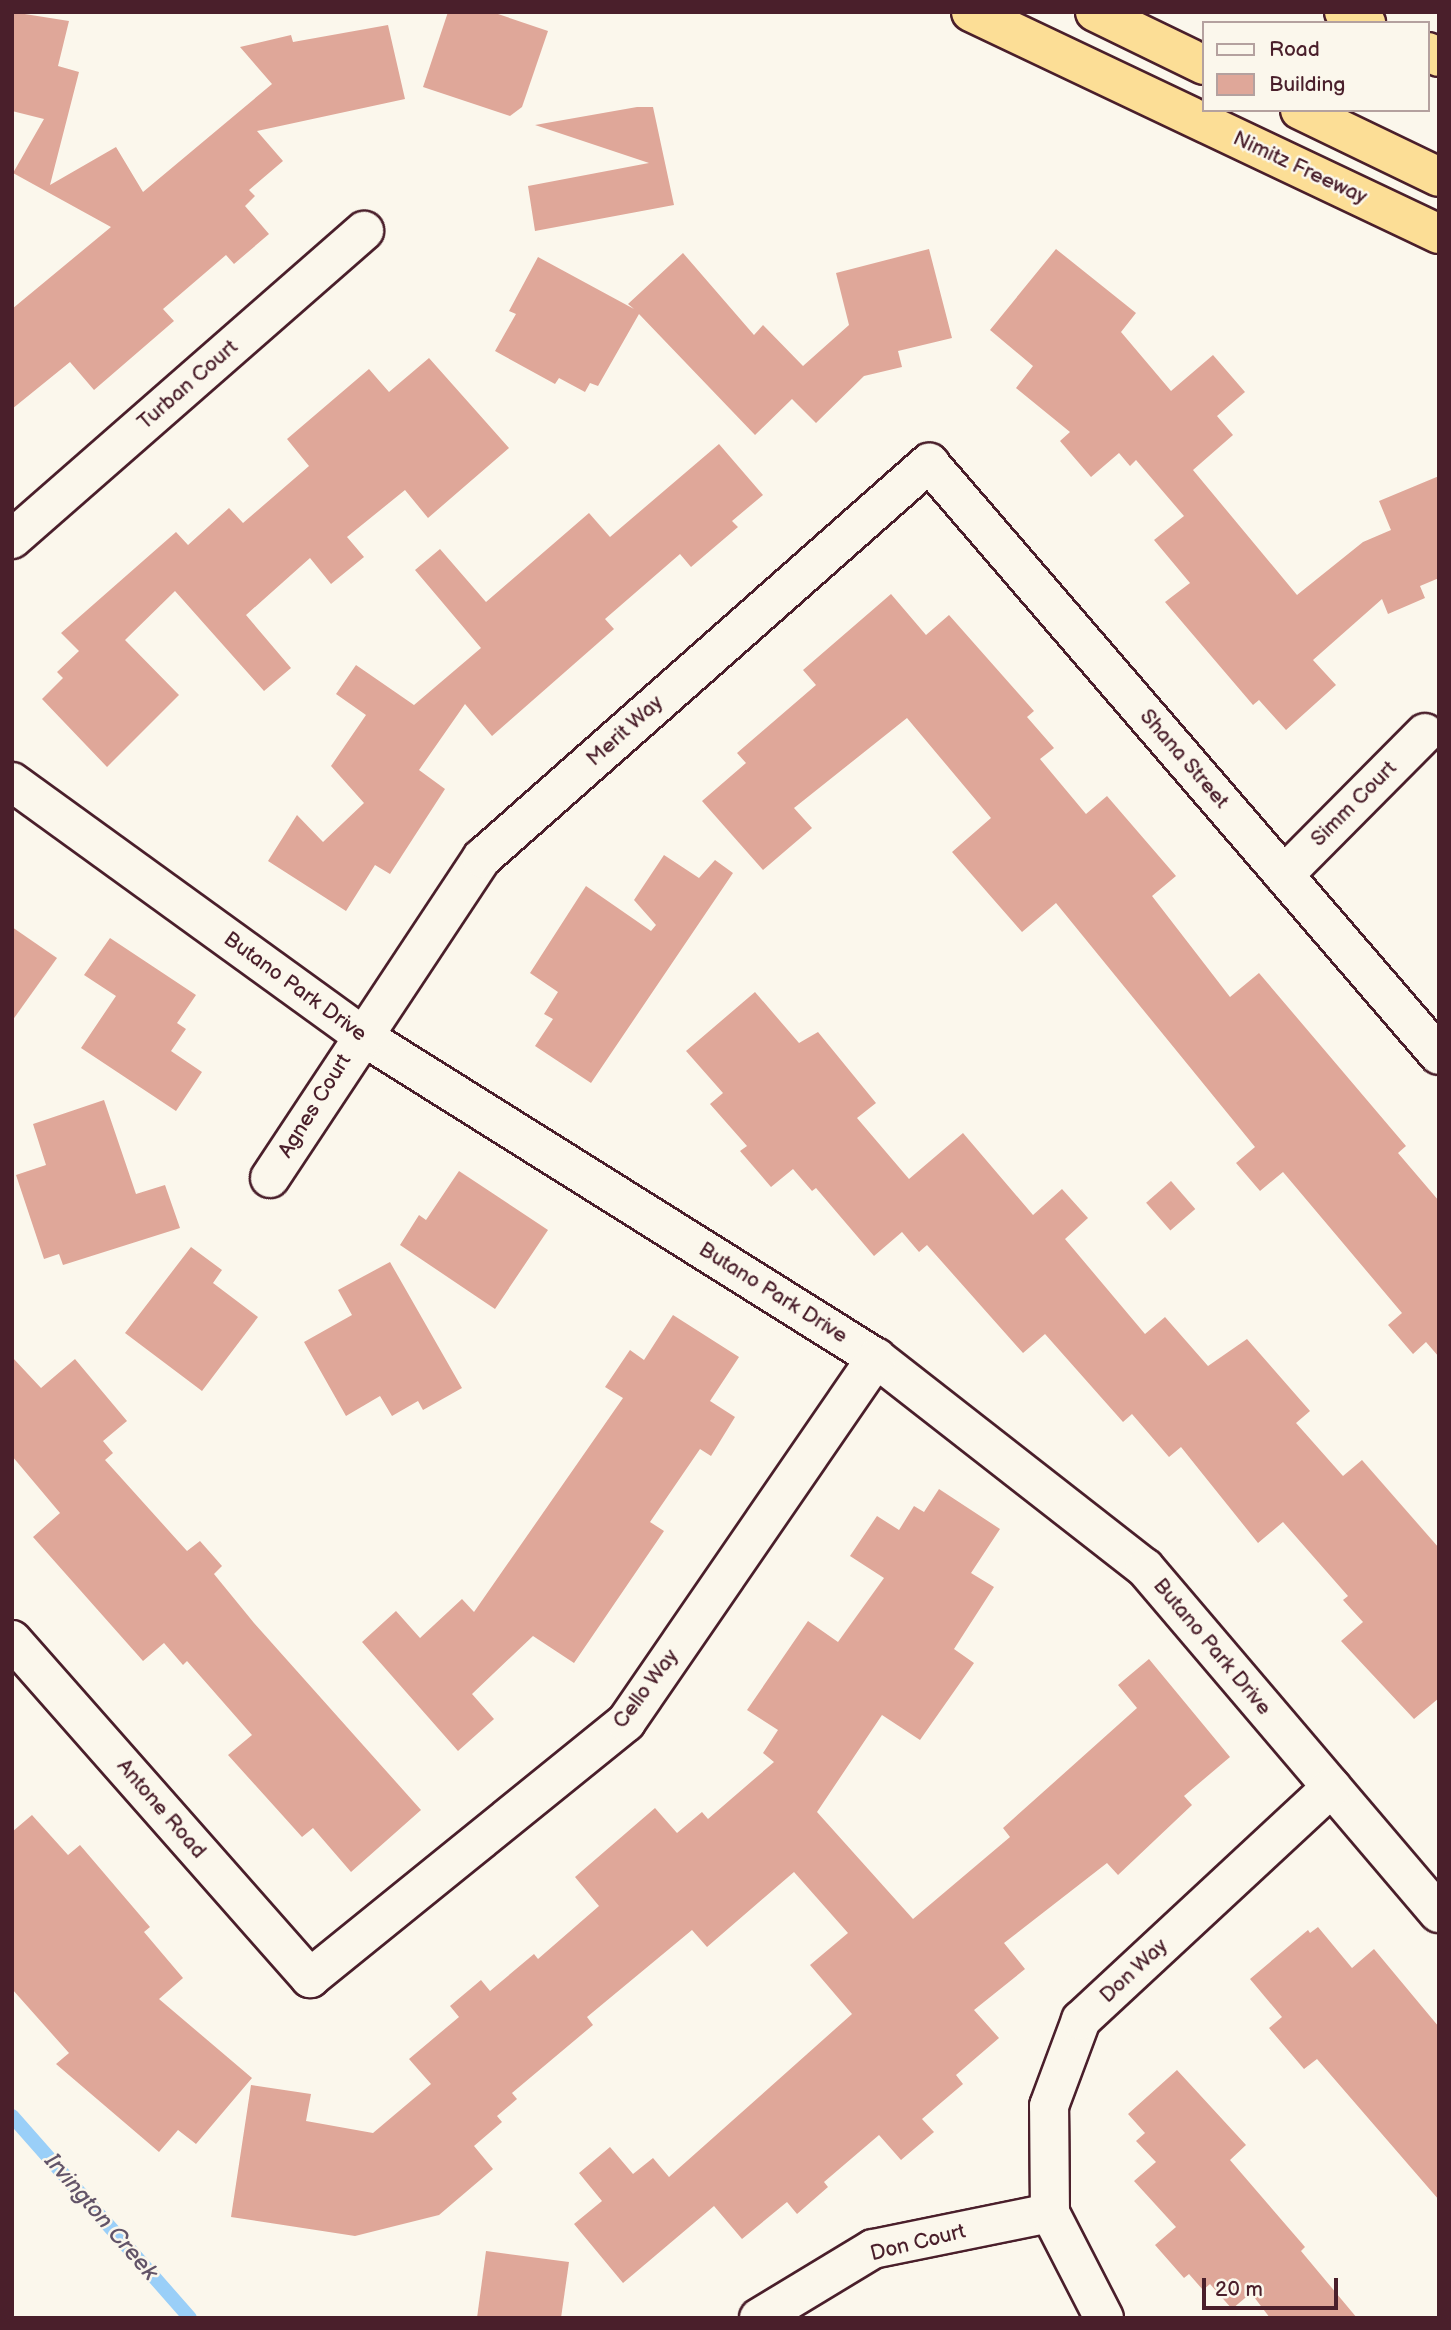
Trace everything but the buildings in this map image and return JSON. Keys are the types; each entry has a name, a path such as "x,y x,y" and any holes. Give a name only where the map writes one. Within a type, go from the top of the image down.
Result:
{"highway":[{"name":"Nimitz Freeway","path":"971,12 1439,234"},
{"path":"1095,12 1202,64"},
{"path":"1344,12 1362,21"},
{"path":"1304,112 1439,177"}],"street":[{"name":"Turban Court","path":"12,539 364,230"},
{"name":"Shana Street","path":"929,463 1439,1055"},
{"name":"Merit Way","path":"361,1035 482,858 929,463"},
{"name":"Simm Court","path":"1284,875 1425,733"},
{"name":"Butano Park Drive","path":"12,782 361,1035 876,1358 1145,1568 1439,1913"},
{"name":"Agnes Court","path":"270,1178 361,1035"},
{"name":"Cello Way","path":"310,1978 626,1722 876,1358"},
{"name":"Antone Road","path":"12,1640 310,1978"},
{"name":"Don Way","path":"1050,2213 1049,2106 1081,2020 1332,1787"},
{"name":"Don Court","path":"759,2318 873,2249 1050,2213"},
{"path":"1050,2213 1104,2318"}],"waterway":[{"name":"Irvington Creek","path":"12,2116 190,2318"}]}
